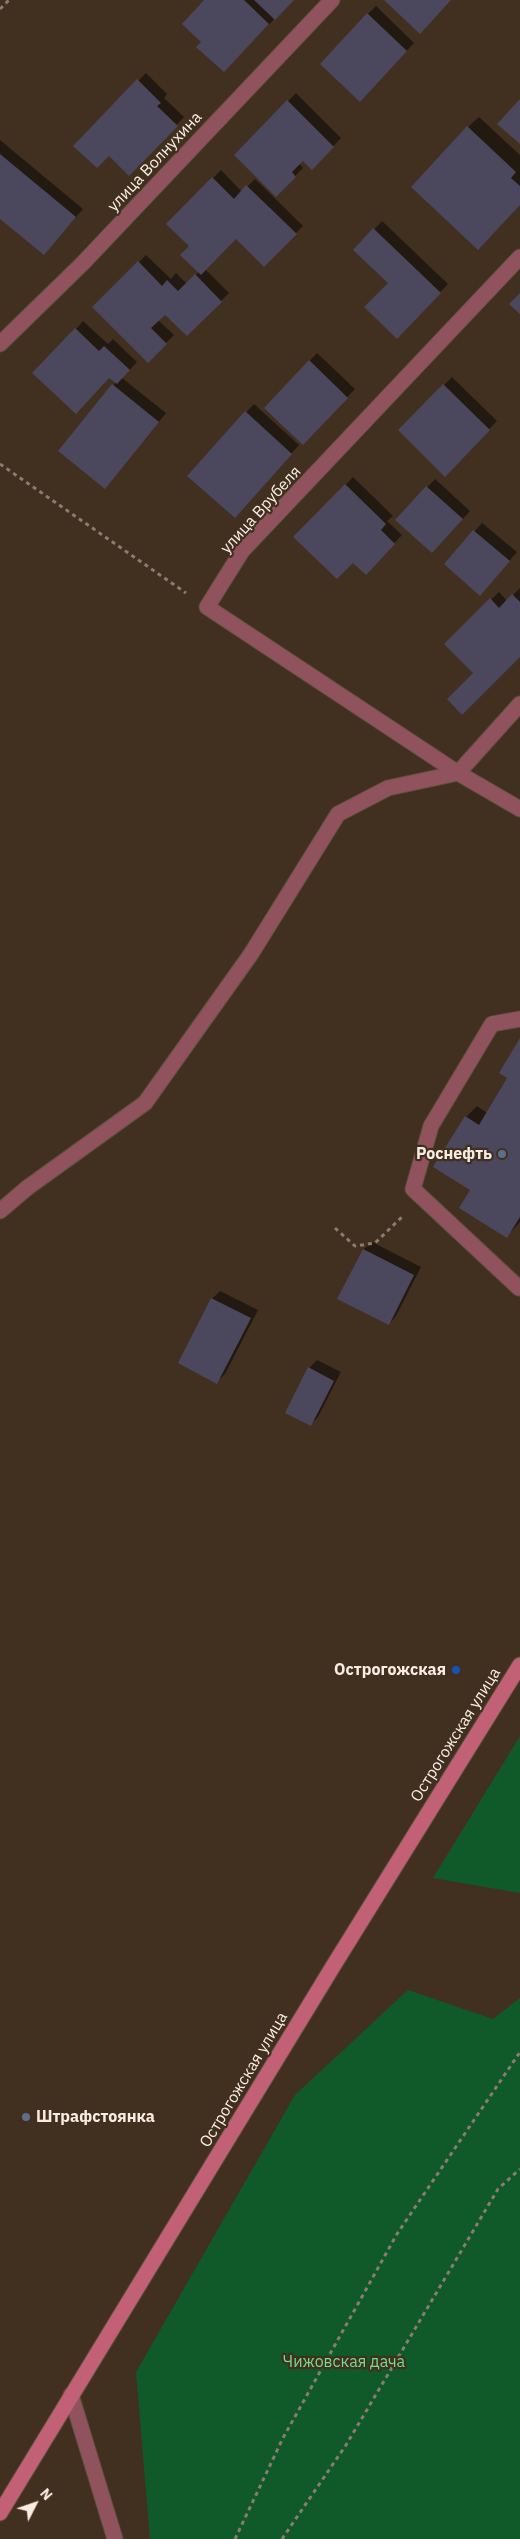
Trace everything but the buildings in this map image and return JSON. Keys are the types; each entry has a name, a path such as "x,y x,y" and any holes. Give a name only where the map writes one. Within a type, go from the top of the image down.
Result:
{"street":[{"name":"улица Волнухина","path":"0,344 82,263 332,0"},
{"name":"улица Врубеля","path":"207,607 242,551 520,256"},
{"path":"207,607 458,773 520,809"},
{"path":"0,1210 27,1188 145,1103 251,954 338,814 388,788 458,773 520,704"},
{"path":"520,1019 492,1024 431,1126 413,1189 520,1288"},
{"name":"Острогожская улица","path":"0,2513 520,1666"},
{"path":"71,2395 116,2539"}],"path":[{"path":"0,9 9,0"},
{"path":"0,464 207,607"},
{"path":"335,1228 355,1246 375,1243 424,1199"},
{"path":"235,2539 283,2438 397,2234 520,2052"},
{"path":"282,2539 346,2445 498,2189 520,2169"}],"green space":[{"path":"520,1736 520,1893 433,1878"},
{"name":"Чижовская дача","path":"408,1990 493,2019 520,1998 520,2539 150,2539 136,2372 295,2095"}],"place":[{"name":"Роснефть","path":"502,1154"},
{"name":"Острогожская","path":"456,1670"},
{"name":"Штрафстоянка","path":"26,2117"}]}
